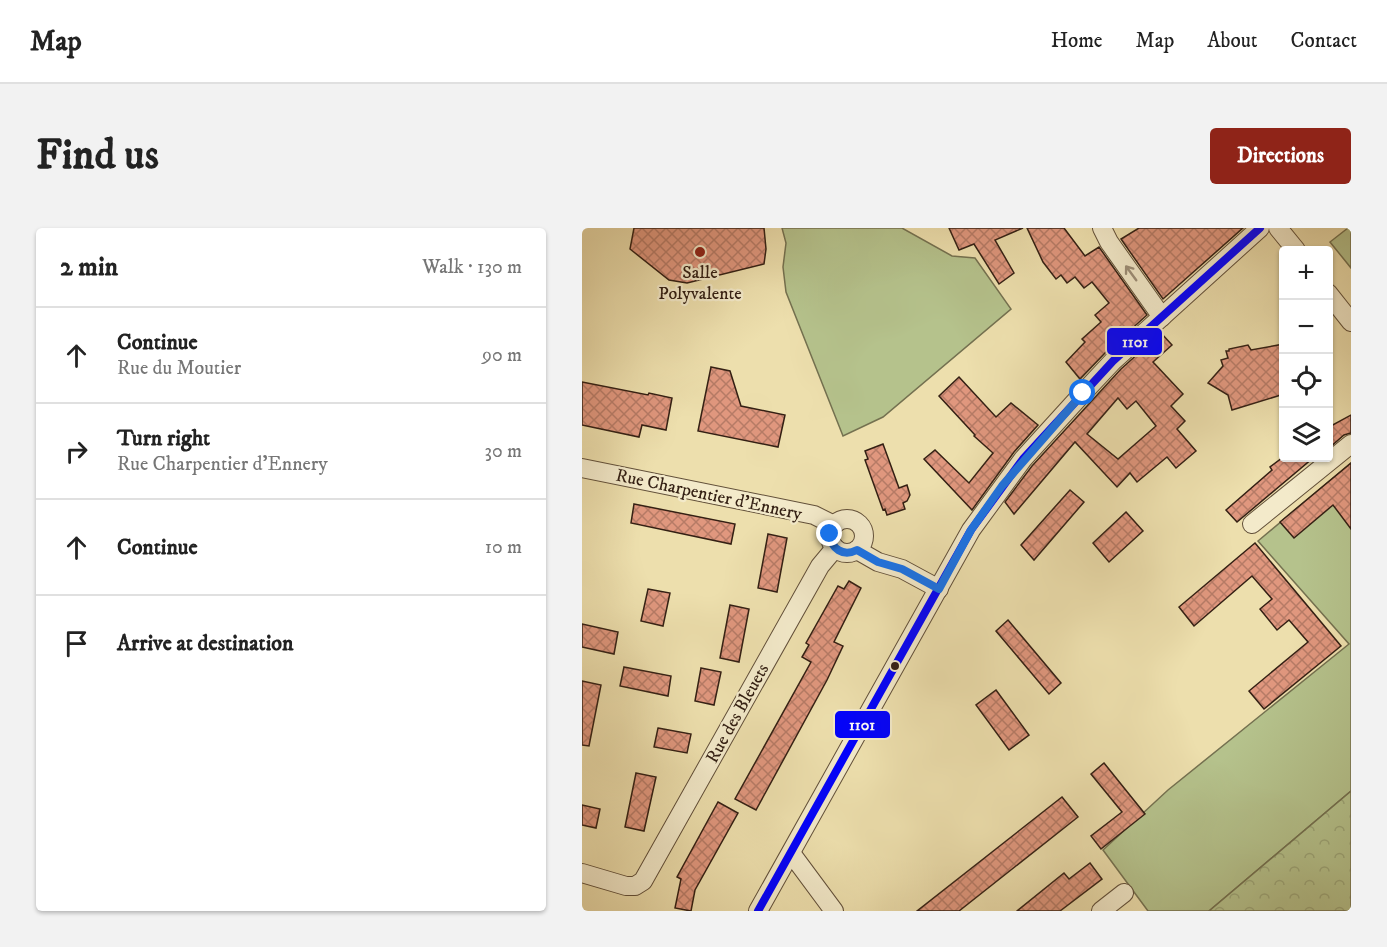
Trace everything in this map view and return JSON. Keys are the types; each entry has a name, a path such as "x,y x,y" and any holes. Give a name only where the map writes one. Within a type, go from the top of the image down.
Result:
{"street":[{"path":"1102,228 1109,242 1162,317"},
{"path":"758,911 971,530 1023,459 1113,361 1260,228"},
{"path":"1278,228 1293,246"},
{"path":"1333,297 1351,322"},
{"path":"1252,524 1351,444"},
{"name":"Rue Charpentier d'Ennery","path":"582,468 814,515 834,525"},
{"path":"847,518 858,523 863,529 864,538 857,550 843,553 835,548 830,538 834,525 847,518"},
{"name":"Rue des Bleuets","path":"582,873 626,886 635,886 643,881 820,566 835,548"},
{"path":"857,550 878,562 902,569 939,589"},
{"path":"791,854 834,911"},
{"path":"1101,911 1124,893"}],"green space":[{"path":"782,228 902,228 952,256 975,258 1011,309 883,417 843,436 786,292 783,267 786,243"},
{"path":"1351,228 1351,268 1330,242"},
{"path":"1351,463 1351,791 1209,911 1148,911 1103,850 1168,790 1349,644 1258,541"},
{"path":"1351,791 1351,911 1209,911"}],"building":[{"name":"Salle Polyvalente","path":"634,228 764,228 766,249 764,264 687,283 669,280 630,249"},
{"path":"949,228 1023,228 995,240 1014,273 999,284 974,244 959,250"},
{"path":"1027,228 1064,228 1085,256 1099,247 1147,315 1080,379 1066,362 1085,342 1082,339 1101,322 1095,315 1109,303 1092,282 1084,288 1075,277 1067,283 1061,275 1056,279 1043,262"},
{"path":"1139,228 1243,228 1163,299 1121,239"},
{"path":"1161,333 1172,345 1153,362 1183,394 1171,406 1185,421 1177,429 1196,451 1176,468 1167,457 1137,482 1130,473 1117,487 1075,442 1014,514 1005,502 1032,466 1121,369","holes":["1118,398 1127,409 1136,401 1156,426 1118,459 1087,434"]},
{"path":"1248,345 1251,350 1279,345 1279,396 1232,410 1228,395 1208,383 1223,366 1221,360 1228,358 1226,351"},
{"path":"711,367 730,371 741,406 785,415 778,447 698,431"},
{"path":"959,377 996,417 1011,403 1038,425 1014,452 972,510 924,459 935,450 969,483 993,453 974,436 939,396"},
{"path":"582,382 672,398 666,430 642,425 639,437 582,425"},
{"path":"1351,415 1351,433 1344,435 1333,445 1333,425"},
{"path":"883,444 899,488 907,485 910,495 903,503 905,509 887,515 885,509 883,510 865,460 868,459 865,451"},
{"path":"1279,460 1308,462 1237,522 1226,510 1272,470 1270,467"},
{"path":"1351,463 1351,529 1333,505 1294,538 1280,522"},
{"path":"1070,490 1084,502 1034,560 1021,545"},
{"path":"634,504 735,524 731,544 631,523"},
{"path":"1126,512 1143,531 1109,562 1093,543"},
{"path":"768,534 787,538 777,592 758,588"},
{"path":"1255,543 1341,646 1264,709 1249,691 1308,642 1289,620 1277,630 1260,609 1272,599 1252,576 1194,626 1179,607"},
{"path":"849,581 861,588 834,642 843,646 756,810 735,799 811,662 802,657 809,645 806,643 838,586 844,589"},
{"path":"648,589 670,593 663,626 641,621"},
{"path":"730,605 749,609 739,662 720,658"},
{"path":"1008,620 1061,683 1049,694 996,631"},
{"path":"582,624 618,632 614,654 582,647"},
{"path":"624,667 671,676 668,696 620,686"},
{"path":"701,668 721,672 714,705 695,701"},
{"path":"582,681 601,685 589,746 582,745"},
{"path":"996,690 1029,735 1009,750 976,705"},
{"path":"658,728 691,734 687,753 654,747"},
{"path":"1104,763 1145,814 1101,849 1091,836 1122,812 1091,774"},
{"path":"636,773 656,777 644,831 625,827"},
{"path":"1062,797 1078,817 959,911 917,911"},
{"path":"718,802 738,813 695,890 691,911 675,908 681,879 677,877"},
{"path":"582,805 600,809 596,828 582,825"},
{"path":"1090,863 1102,879 1060,911 1017,911 1064,873 1069,879"}],"transit line":[{"name":"1101","path":"758,911 971,530 1023,459 1113,361 1260,228"}],"place":[{"name":"Salle Polyvalente","path":"700,252"}],"route":[{"path":"830,534 831,542 839,551 851,553 857,550 878,562 902,569 939,589 971,530 1002,486 1023,459 1083,393"}]}
